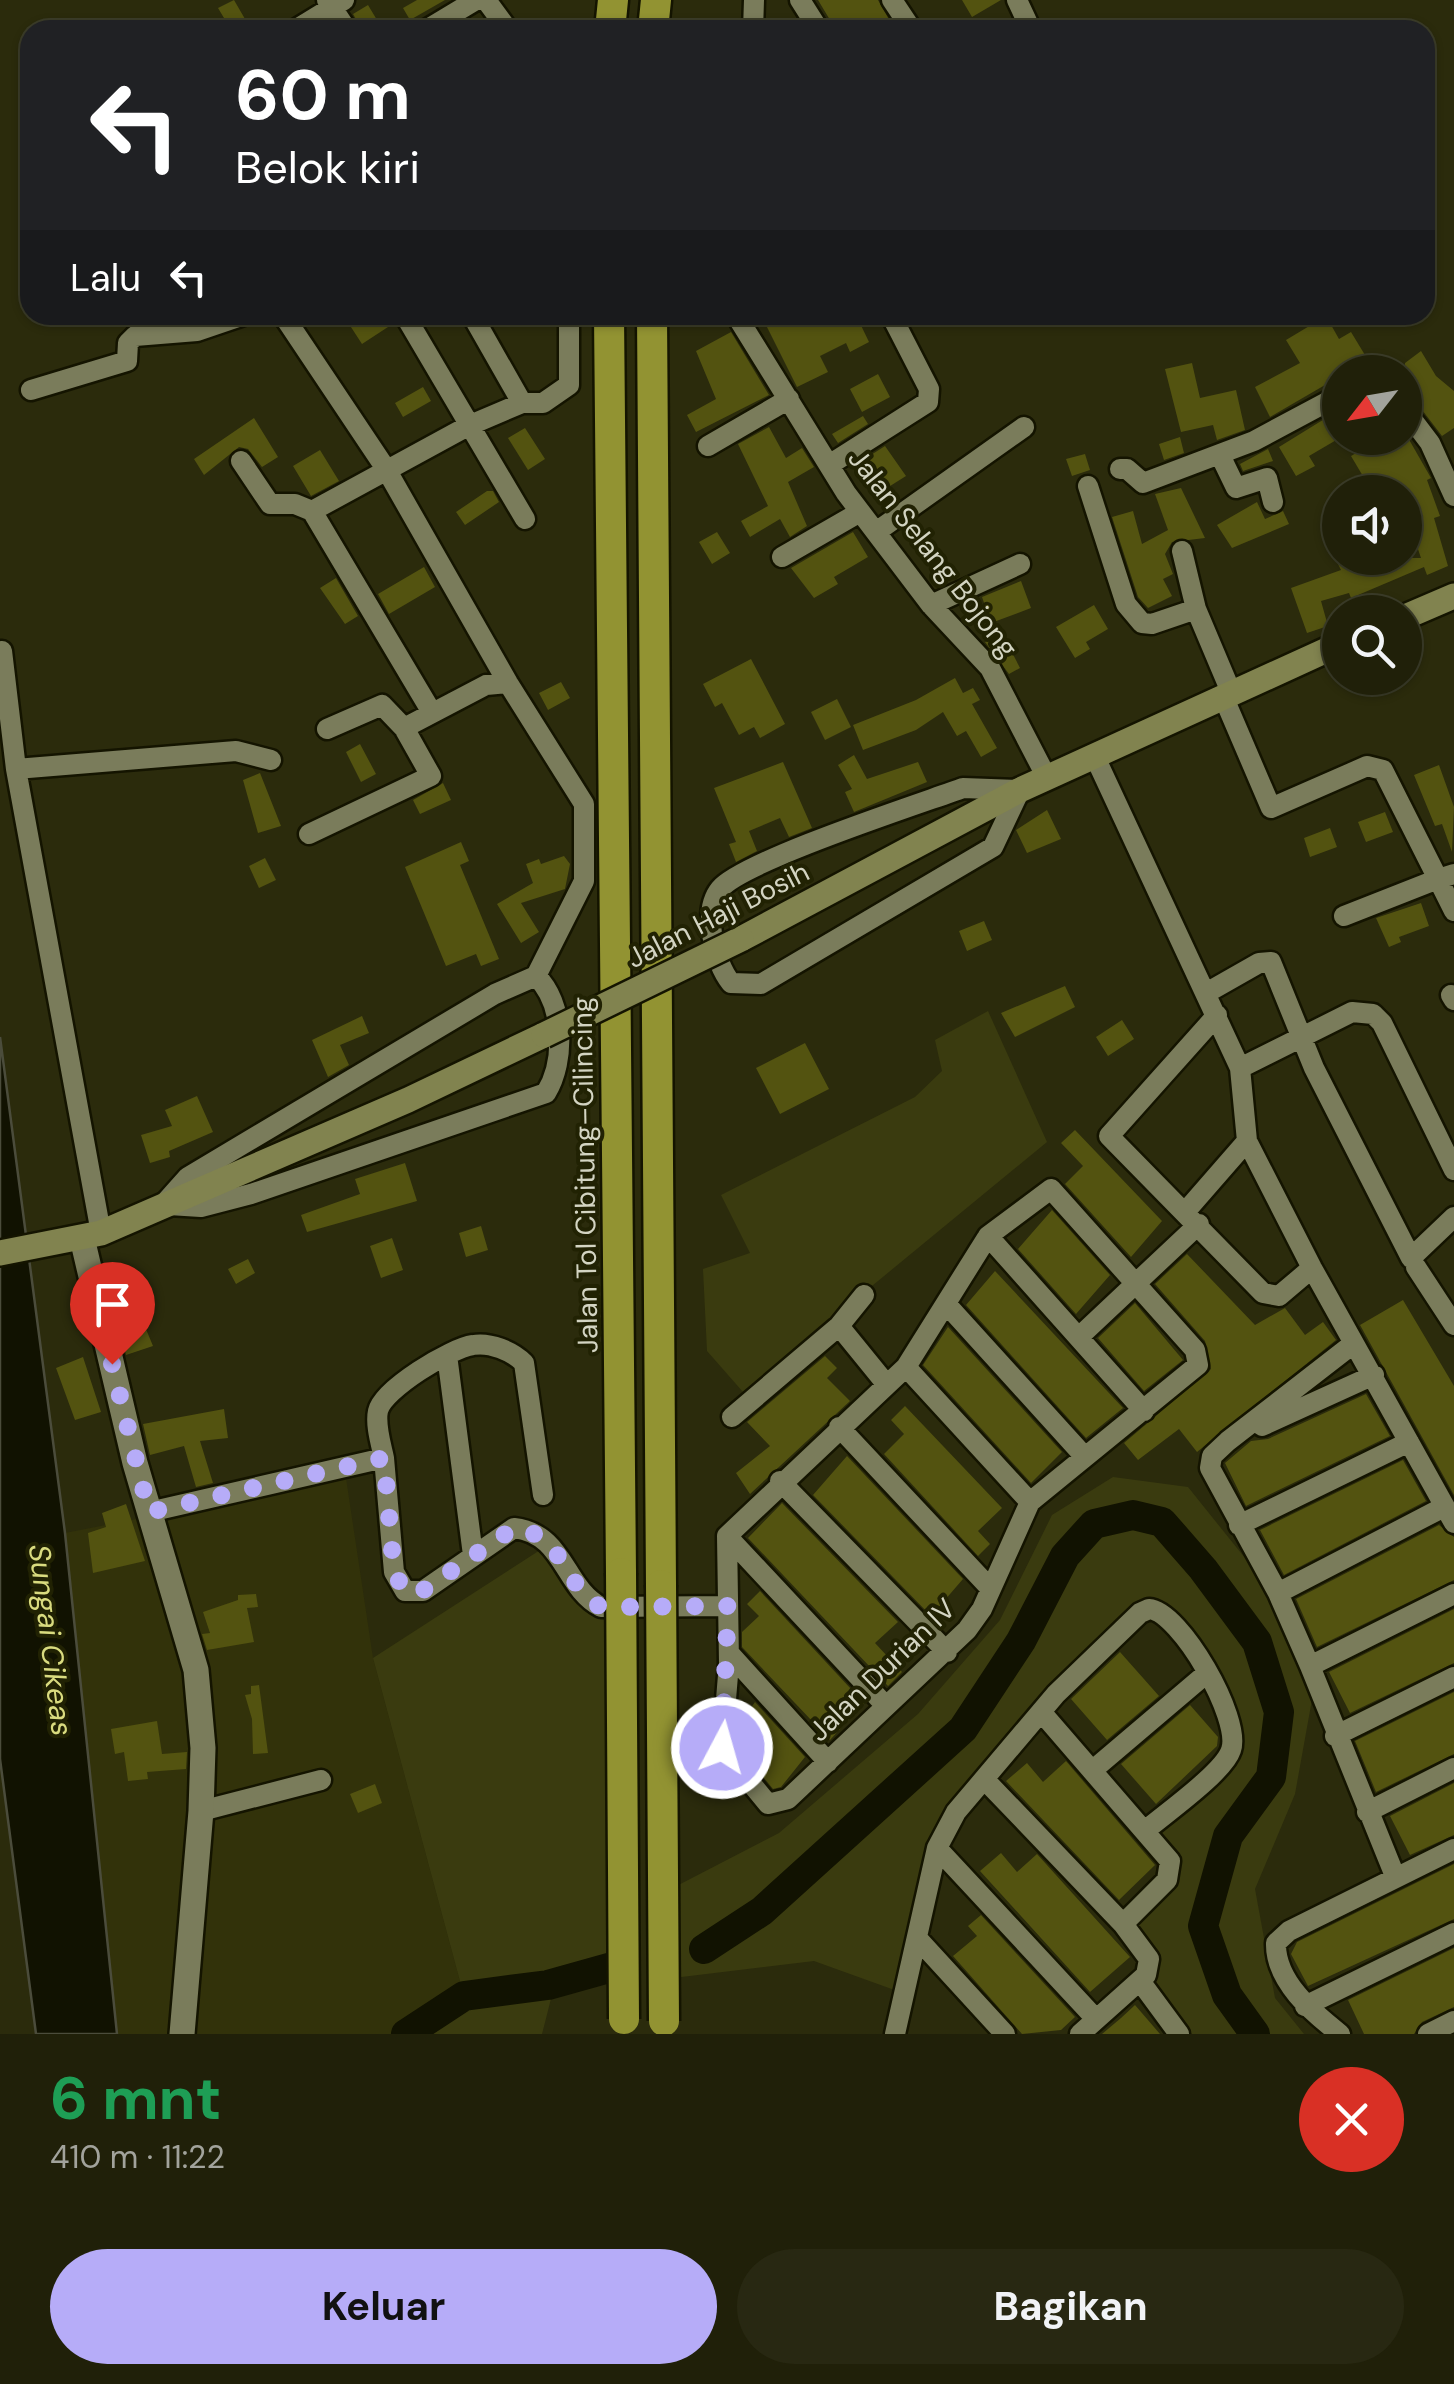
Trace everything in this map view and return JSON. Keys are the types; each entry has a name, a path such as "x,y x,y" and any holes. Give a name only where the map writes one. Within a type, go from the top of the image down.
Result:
{"highway":[{"name":"Jalan Tol Cibitung–Cilincing","path":"609,325 623,2026"},
{"path":"652,325 664,2028"}],"main road":[{"path":"1422,610 1454,596"},
{"name":"Jalan Haji Bosih","path":"0,1253 91,1236 408,1100 741,939 1020,790 1322,652"}],"street":[{"path":"443,20 476,0"},
{"path":"309,20 334,2"},
{"path":"30,390 124,362 134,336 197,331 215,325"},
{"path":"163,1204 188,1176 495,994 536,976 584,881 584,804 508,683 386,468 290,325"},
{"path":"410,325 524,520"},
{"path":"478,325 522,403"},
{"path":"312,511 468,426 522,403 543,403 568,385 570,325"},
{"name":"Jalan Selang Bojong","path":"742,325 860,512 931,605 990,668 1047,778"},
{"path":"830,465 928,402 929,389 896,325"},
{"path":"708,446 788,399"},
{"path":"1120,470 1128,468 1142,482 1220,455 1322,404"},
{"path":"876,532 1024,427"},
{"path":"1422,432 1454,496"},
{"path":"1220,455 1236,488 1268,478 1273,502"},
{"path":"241,461 270,504 294,504 312,511 431,711"},
{"path":"1088,486 1126,604 1136,618 1152,624 1196,609"},
{"path":"782,557 860,512"},
{"path":"1182,551 1196,609 1271,808 1368,766 1384,770 1446,877 1454,911"},
{"path":"931,605 1020,564"},
{"path":"2,651 16,769 91,1236 149,1512 196,1670 203,1748 201,1811 182,2034"},
{"path":"404,728 486,686 508,683"},
{"path":"309,834 431,776 404,728 382,705 328,729"},
{"path":"16,769 236,751 271,760"},
{"path":"1095,757 1208,992 1240,1068 1246,1141 1449,1515 1278,1594"},
{"path":"963,788 1020,790 993,847 760,984 731,983 720,970 710,906 721,888 735,877 963,788"},
{"path":"1344,916 1446,877"},
{"path":"1208,992 1259,963 1271,962 1300,1036 1410,1258 1454,1217"},
{"path":"163,1204 202,1207 251,1194 546,1092 556,1076 560,1056 549,988 536,976"},
{"path":"1240,1068 1352,1012 1364,1010 1373,1014 1382,1023 1454,1170"},
{"path":"1217,1016 1109,1136 1269,1297 1279,1296 1312,1268"},
{"path":"1080,1336 1136,1283 1193,1218 1246,1141"},
{"path":"886,1706 727,1536 780,1481 906,1367 948,1306 988,1236 1042,1192 1051,1189 1059,1193 1136,1283"},
{"path":"988,1236 1144,1411"},
{"path":"1416,1267 1451,1312"},
{"name":"Jalan Durian IV","path":"727,1536 729,1653 722,1748 768,1804 788,1799 947,1652 982,1609 1030,1502 1198,1366 1195,1350 1136,1283"},
{"path":"732,1417 839,1326 864,1295"},
{"path":"948,1306 1085,1457"},
{"path":"839,1326 888,1386"},
{"path":"543,1494 524,1363 515,1354 478,1344 448,1355 384,1398 376,1416 384,1458 394,1572 400,1590 413,1594 422,1591 514,1528 530,1530 550,1543 584,1598 601,1607 728,1606"},
{"path":"1354,1344 1228,1442 1212,1456 1210,1468 1278,1594 1394,1876"},
{"path":"448,1355 472,1554"},
{"path":"906,1367 1030,1502"},
{"path":"1228,1442 1374,1375"},
{"path":"838,1428 989,1587"},
{"path":"1240,1524 1410,1442"},
{"path":"149,1512 384,1458"},
{"path":"780,1481 947,1652"},
{"path":"1310,1666 1454,1594"},
{"path":"895,2034 938,1848 956,1812 1096,1653 1150,1609 1171,1618 1207,1674 1232,1728 1230,1754 1146,1830"},
{"path":"729,1653 828,1762"},
{"path":"1094,1770 1207,1674"},
{"path":"1335,1736 1454,1677"},
{"path":"1042,1714 1168,1858 1171,1870 1123,1924"},
{"path":"1367,1812 1454,1768"},
{"path":"201,1811 321,1780"},
{"path":"986,1780 1123,1924 1149,1959 1149,1971 1140,1982 1080,2034"},
{"path":"938,1848 1095,2018"},
{"path":"1340,2034 1306,2006 1282,1968 1276,1942 1289,1930 1454,1849"},
{"path":"1306,2006 1454,1933"},
{"path":"917,1938 1004,2034"},
{"path":"1140,1982 1179,2034"},
{"path":"1428,2034 1454,2020"}],"shaded area":[{"path":"988,1011 1047,1142 743,1392 707,1351 703,1269 750,1253 721,1195 915,1097 942,1071 935,1040"},
{"path":"1113,1477 1188,1487 1273,1593 1313,1694 1295,1794 1255,1889 1275,1998 1304,2034 1179,2034 1123,1924 1167,1880 1146,1830 1230,1755 1207,1673 1149,1609 956,1812 900,1992 814,1961 665,1979 665,1892 779,1833 918,1714 1000,1620 1052,1515"},
{"path":"346,1478 373,1658 464,1996 406,2034 116,2034 65,1533"},
{"path":"551,1543 584,1598 622,1609 623,1964 555,1983 542,2034 406,2034 464,1996 373,1658"}],"water":[{"name":"Sungai Cikeas","path":"0,1037 65,1533 117,2034 36,2034 0,1759"}],"building":[{"path":"234,0 245,19 225,20 218,8"},
{"path":"417,0 445,0 410,20 403,8"},
{"path":"818,0 878,0 889,20 873,19 830,20"},
{"path":"962,0 1001,0 972,17"},
{"path":"368,5 377,20 356,20 353,14"},
{"path":"350,325 387,325 388,327 362,344"},
{"path":"766,325 861,325 869,342 850,352 846,343 820,356 828,372 797,387"},
{"path":"1311,325 1331,325 1339,339 1351,332 1365,355 1322,355 1322,387 1270,417 1255,387 1300,363 1286,340"},
{"path":"731,332 769,395 696,432 687,415 716,399 696,351"},
{"path":"1421,351 1436,376 1454,391 1454,428 1442,436 1422,410 1422,355 1416,355"},
{"path":"1192,363 1200,398 1236,390 1245,430 1217,440 1213,425 1181,432 1165,369"},
{"path":"878,374 890,397 862,412 850,389"},
{"path":"423,387 431,401 403,417 395,403"},
{"path":"863,416 868,424 838,443 832,434"},
{"path":"254,418 278,457 262,467 248,449 239,447 204,475 194,459"},
{"path":"1322,420 1322,448 1309,456 1315,466 1296,476 1279,447"},
{"path":"769,427 786,458 802,448 814,467 788,482 807,526 790,537 780,519 750,537 741,521 768,506 738,444"},
{"path":"525,428 545,459 528,470 508,438"},
{"path":"1180,437 1184,453 1164,460 1159,444"},
{"path":"885,446 906,476 879,493 860,462"},
{"path":"1268,449 1273,461 1243,471 1240,464"},
{"path":"320,450 339,481 311,496 293,466"},
{"path":"1085,454 1090,470 1072,476 1066,459"},
{"path":"1418,455 1431,478 1427,480 1440,516 1434,518 1448,566 1427,575 1422,568 1422,475 1362,475 1351,456"},
{"path":"1181,488 1205,538 1172,542 1165,554 1173,574 1163,579 1172,596 1148,608 1138,597 1112,517 1133,511 1142,544 1168,530 1155,494"},
{"path":"493,491 499,502 465,525 456,512"},
{"path":"1257,502 1265,519 1283,511 1289,524 1232,548 1217,525"},
{"path":"717,532 730,553 712,564 699,542"},
{"path":"853,532 868,557 834,577 838,584 814,598 791,568"},
{"path":"424,567 435,587 389,614 378,594"},
{"path":"1327,575 1405,575 1358,595 1322,595 1322,628 1307,633 1291,588"},
{"path":"336,578 358,616 345,624 320,588"},
{"path":"1021,581 1031,608 991,623 982,597"},
{"path":"1094,605 1108,629 1086,642 1090,649 1075,658 1056,627"},
{"path":"1002,633 1020,668 1009,674 985,642"},
{"path":"751,659 785,724 760,738 754,727 739,735 722,703 715,707 703,684"},
{"path":"955,678 963,693 973,688 980,700 972,704 997,748 981,757 966,731 957,736 943,712 916,730 863,750 853,725 916,700"},
{"path":"561,682 570,698 548,710 539,693"},
{"path":"837,699 851,727 825,740 811,712"},
{"path":"360,744 376,774 361,782 346,752"},
{"path":"854,755 867,779 918,762 927,782 854,812 845,792 852,789 838,765"},
{"path":"783,762 812,828 789,837 780,818 749,831 757,851 736,862 729,844 736,842 714,788"},
{"path":"1439,765 1454,807 1452,852 1442,824 1435,826 1414,775"},
{"path":"260,773 281,826 258,833 243,780"},
{"path":"443,783 451,800 420,814 413,800"},
{"path":"1047,810 1061,839 1027,853 1016,830"},
{"path":"1385,812 1393,832 1366,842 1358,822"},
{"path":"1330,828 1337,847 1310,857 1304,838"},
{"path":"461,842 469,861 460,865 499,959 481,966 476,954 446,966 405,867"},
{"path":"564,856 570,864 565,889 521,903 539,932 521,943 497,904 533,883 526,864 539,859 541,864"},
{"path":"265,858 276,880 259,888 249,866"},
{"path":"1421,903 1429,926 1399,937 1401,942 1389,947 1376,918"},
{"path":"984,921 992,940 967,951 959,931"},
{"path":"1065,986 1075,1007 1015,1037 1001,1013"},
{"path":"362,1016 369,1033 340,1045 349,1065 328,1077 312,1040"},
{"path":"1122,1020 1134,1039 1108,1056 1096,1037"},
{"path":"805,1043 829,1089 780,1114 756,1068"},
{"path":"197,1096 213,1132 169,1151 170,1157 150,1163 141,1135 172,1126 165,1110"},
{"path":"1075,1130 1162,1221 1131,1257 1065,1184 1083,1166 1061,1143"},
{"path":"405,1163 417,1201 307,1232 301,1215 360,1194 355,1179"},
{"path":"1052,1210 1110,1275 1076,1314 1018,1249"},
{"path":"481,1226 488,1250 466,1257 459,1233"},
{"path":"392,1238 403,1270 381,1278 370,1246"},
{"path":"1187,1254 1255,1325 1285,1308 1305,1335 1323,1322 1336,1340 1197,1452 1179,1429 1138,1460 1124,1443 1211,1369 1205,1341 1155,1284"},
{"path":"248,1259 255,1273 236,1284 228,1269"},
{"path":"995,1271 1123,1408 1086,1438 966,1305"},
{"path":"1403,1300 1454,1386 1454,1495 1360,1325"},
{"path":"1135,1303 1183,1360 1144,1391 1098,1338"},
{"path":"136,1305 153,1346 126,1355 116,1311"},
{"path":"948,1327 1062,1452 1031,1483 923,1365"},
{"path":"825,1356 837,1368 827,1378 850,1401 750,1494 736,1473 770,1446 747,1422"},
{"path":"83,1357 101,1412 75,1420 56,1368"},
{"path":"1366,1394 1390,1436 1246,1506 1225,1463 1251,1441 1268,1439"},
{"path":"905,1406 1002,1508 978,1531 990,1544 978,1556 884,1454 904,1434 891,1420"},
{"path":"224,1409 228,1438 200,1441 213,1483 196,1487 184,1446 150,1455 143,1424"},
{"path":"847,1456 963,1579 931,1616 813,1495"},
{"path":"1403,1460 1426,1501 1284,1575 1260,1530"},
{"path":"782,1503 898,1622 875,1643 902,1672 888,1686 748,1538"},
{"path":"126,1504 145,1561 93,1573 88,1533 106,1527 102,1513"},
{"path":"1439,1525 1454,1537 1454,1580 1317,1647 1296,1599"},
{"path":"760,1591 864,1703 830,1740 742,1647 742,1632 759,1616 747,1604"},
{"path":"256,1594 258,1607 247,1608 254,1642 207,1650 202,1634 210,1633 203,1612 238,1600 238,1595"},
{"path":"1454,1609 1454,1663 1350,1713 1329,1672"},
{"path":"1120,1652 1159,1696 1107,1740 1071,1699"},
{"path":"259,1685 268,1753 253,1754 252,1719 245,1695 251,1694 251,1686"},
{"path":"1454,1692 1454,1754 1376,1792 1355,1741"},
{"path":"755,1702 805,1757 781,1787 773,1789 736,1744 738,1726"},
{"path":"1190,1705 1218,1737 1217,1746 1156,1804 1121,1764"},
{"path":"157,1721 162,1754 187,1752 186,1769 147,1772 148,1779 128,1781 124,1752 115,1754 111,1729"},
{"path":"1066,1761 1155,1865 1119,1900 1006,1781 1027,1763 1043,1782"},
{"path":"1454,1783 1454,1835 1410,1855 1390,1816"},
{"path":"375,1784 382,1803 358,1813 350,1794"},
{"path":"1001,1853 1017,1872 1037,1854 1130,1957 1090,1992 980,1871"},
{"path":"1454,1864 1454,1919 1308,1986 1291,1954 1297,1942"},
{"path":"981,1915 1075,2017 1061,2030 1022,2034 953,1956 977,1936 968,1926"},
{"path":"1454,1948 1454,2007 1422,2022 1414,2034 1364,2034 1348,2000"},
{"path":"1135,2005 1160,2034 1102,2034 1121,2018"}],"waterway":[{"path":"704,1949 762,1911 963,1729 1021,1641 1065,1556 1094,1524 1133,1515 1162,1522 1203,1569 1257,1642 1279,1712 1271,1777 1228,1836 1203,1926 1227,1995 1255,2034"},
{"path":"406,2034 464,1996 548,1985 623,1964"}],"route":[{"path":"112,1364 149,1512 384,1458 394,1572 400,1590 413,1594 422,1591 514,1528 530,1530 550,1543 570,1569 584,1598 601,1607 728,1606 729,1663 722,1748"}]}
